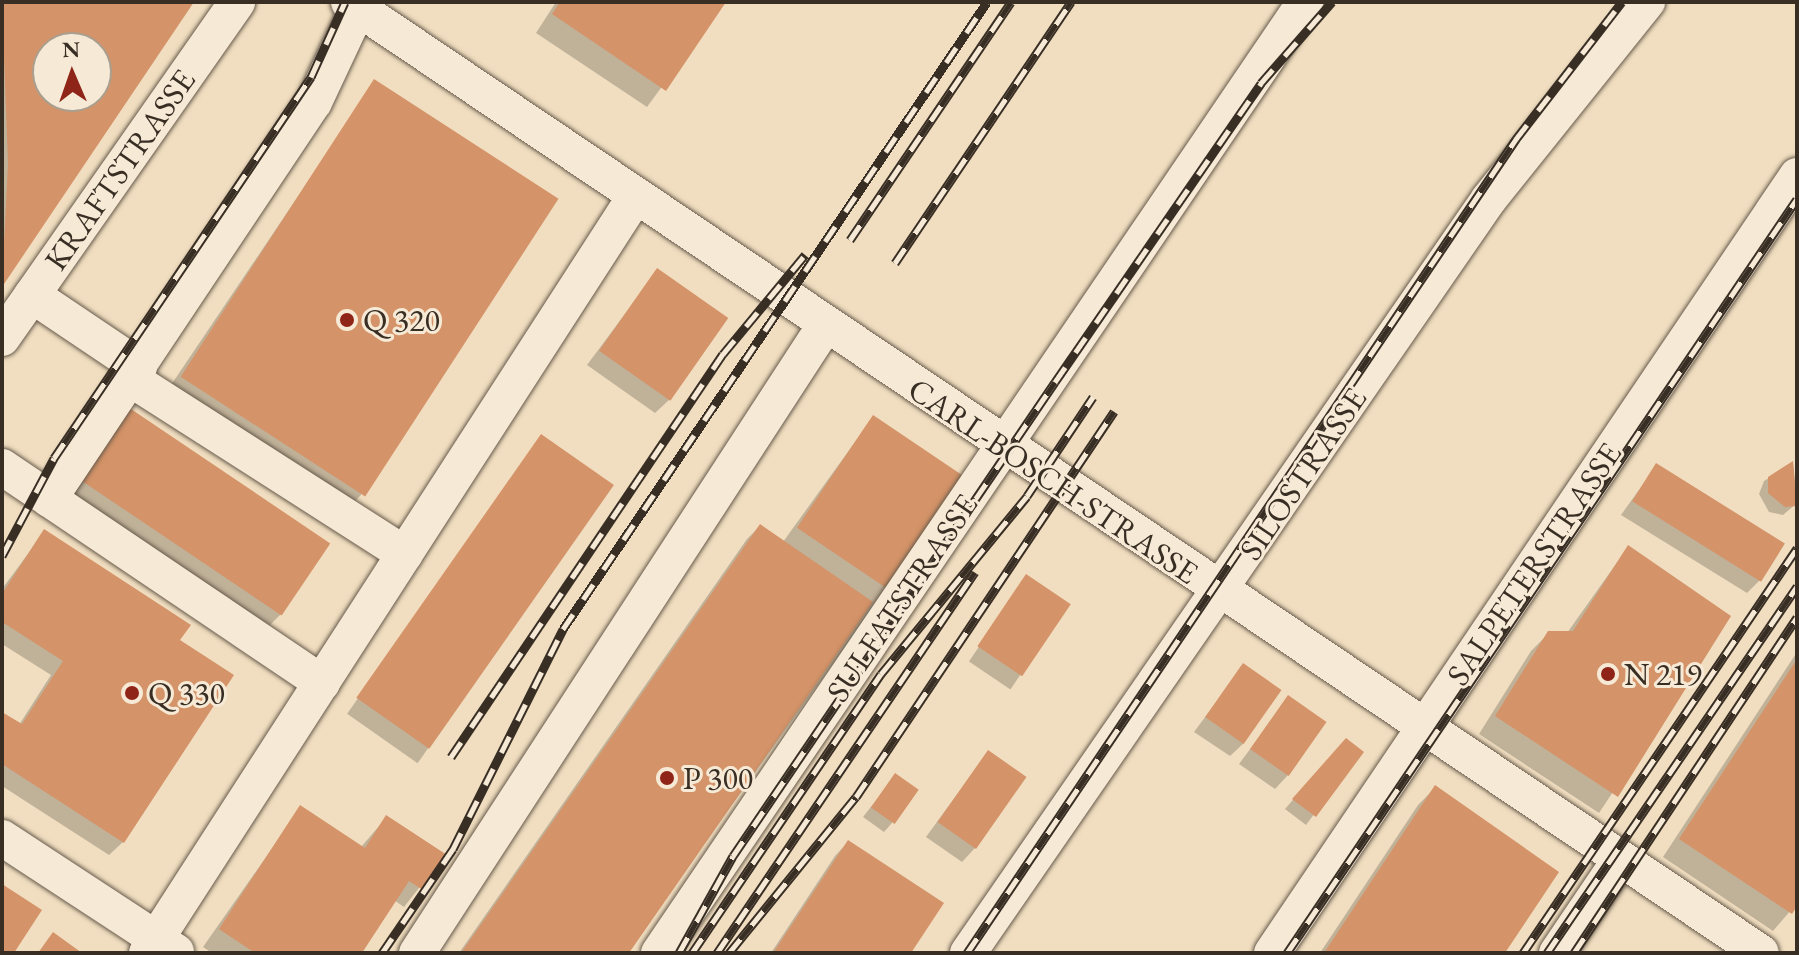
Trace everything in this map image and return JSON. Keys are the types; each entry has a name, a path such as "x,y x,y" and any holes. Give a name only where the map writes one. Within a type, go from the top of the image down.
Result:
{"street":[{"name":"KRAFTSTRASSE","path":"2,338 237,2"},
{"name":"SULFATSTRASSE","path":"659,953 1005,448 1305,2"},
{"name":"SILOSTRASSE","path":"968,953 1221,594 1489,199 1647,2"},
{"path":"49,499 314,102 353,5"},
{"name":"CARL-BOSCH-STRASSE","path":"353,5 824,327 1761,953"},
{"name":"SALPETERSTRASSE","path":"1272,953 1797,176"},
{"path":"2,838 161,948 322,683 635,197"},
{"path":"32,295 135,373 405,554"},
{"path":"417,953 824,327"},
{"path":"2,467 322,683"},
{"path":"1557,953 1620,860"}],"building":[{"path":"2,2 194,2 2,287 8,163"},
{"path":"560,2 726,2 666,91 552,14"},
{"name":"Q 320","path":"374,79 559,199 365,497 181,377"},
{"path":"657,268 728,318 670,401 599,351"},
{"path":"128,407 330,543 282,616 79,479"},
{"path":"873,415 968,479 891,591 797,528"},
{"path":"541,434 614,485 429,749 356,698"},
{"path":"1793,461 1797,506 1785,507 1768,493 1768,477"},
{"path":"1656,463 1785,544 1761,582 1632,501"},
{"name":"P 300","path":"760,524 873,602 629,953 461,953"},
{"name":"Q 330","path":"44,529 191,625 180,640 234,675 124,843 2,764 2,712 22,724 63,661 2,622 2,594"},
{"name":"N 219","path":"1628,545 1731,616 1618,797 1495,716 1548,631 1573,631"},
{"path":"1026,574 1071,604 1022,676 977,646"},
{"path":"1797,659 1797,906 1792,914 1679,839"},
{"path":"1243,663 1282,690 1244,744 1205,717"},
{"path":"1288,695 1327,722 1289,776 1250,749"},
{"path":"1346,738 1364,752 1316,817 1292,799"},
{"path":"988,750 1027,777 976,849 938,822"},
{"path":"895,773 919,790 895,824 871,807"},
{"path":"1435,785 1559,872 1505,953 1324,953"},
{"path":"300,805 365,848 386,815 447,855 423,890 409,881 362,953 255,953 219,929"},
{"path":"848,840 944,903 911,953 773,953"},
{"path":"2,884 42,910 14,953 2,953"},
{"path":"53,932 82,953 38,953"}],"railway":[{"path":"2,556 54,458 311,77 345,2"},
{"path":"382,953 453,849 563,629 987,2"},
{"path":"850,240 1011,2"},
{"path":"895,263 1071,2"},
{"path":"679,953 733,856 1055,382 1261,83 1332,2"},
{"path":"967,953 1516,139 1622,2"},
{"path":"1287,953 1797,199"},
{"path":"451,757 723,354 805,255"},
{"path":"692,953 881,674 1027,496 1093,397"},
{"path":"729,953 856,797 1114,411"},
{"path":"1523,953 1797,548"},
{"path":"717,953 975,572"},
{"path":"1547,953 1797,586"},
{"path":"1574,953 1797,617"}],"place":[{"name":"Q 320","path":"347,320"},
{"name":"N 219","path":"1608,674"},
{"name":"Q 330","path":"132,693"},
{"name":"P 300","path":"667,778"}]}
